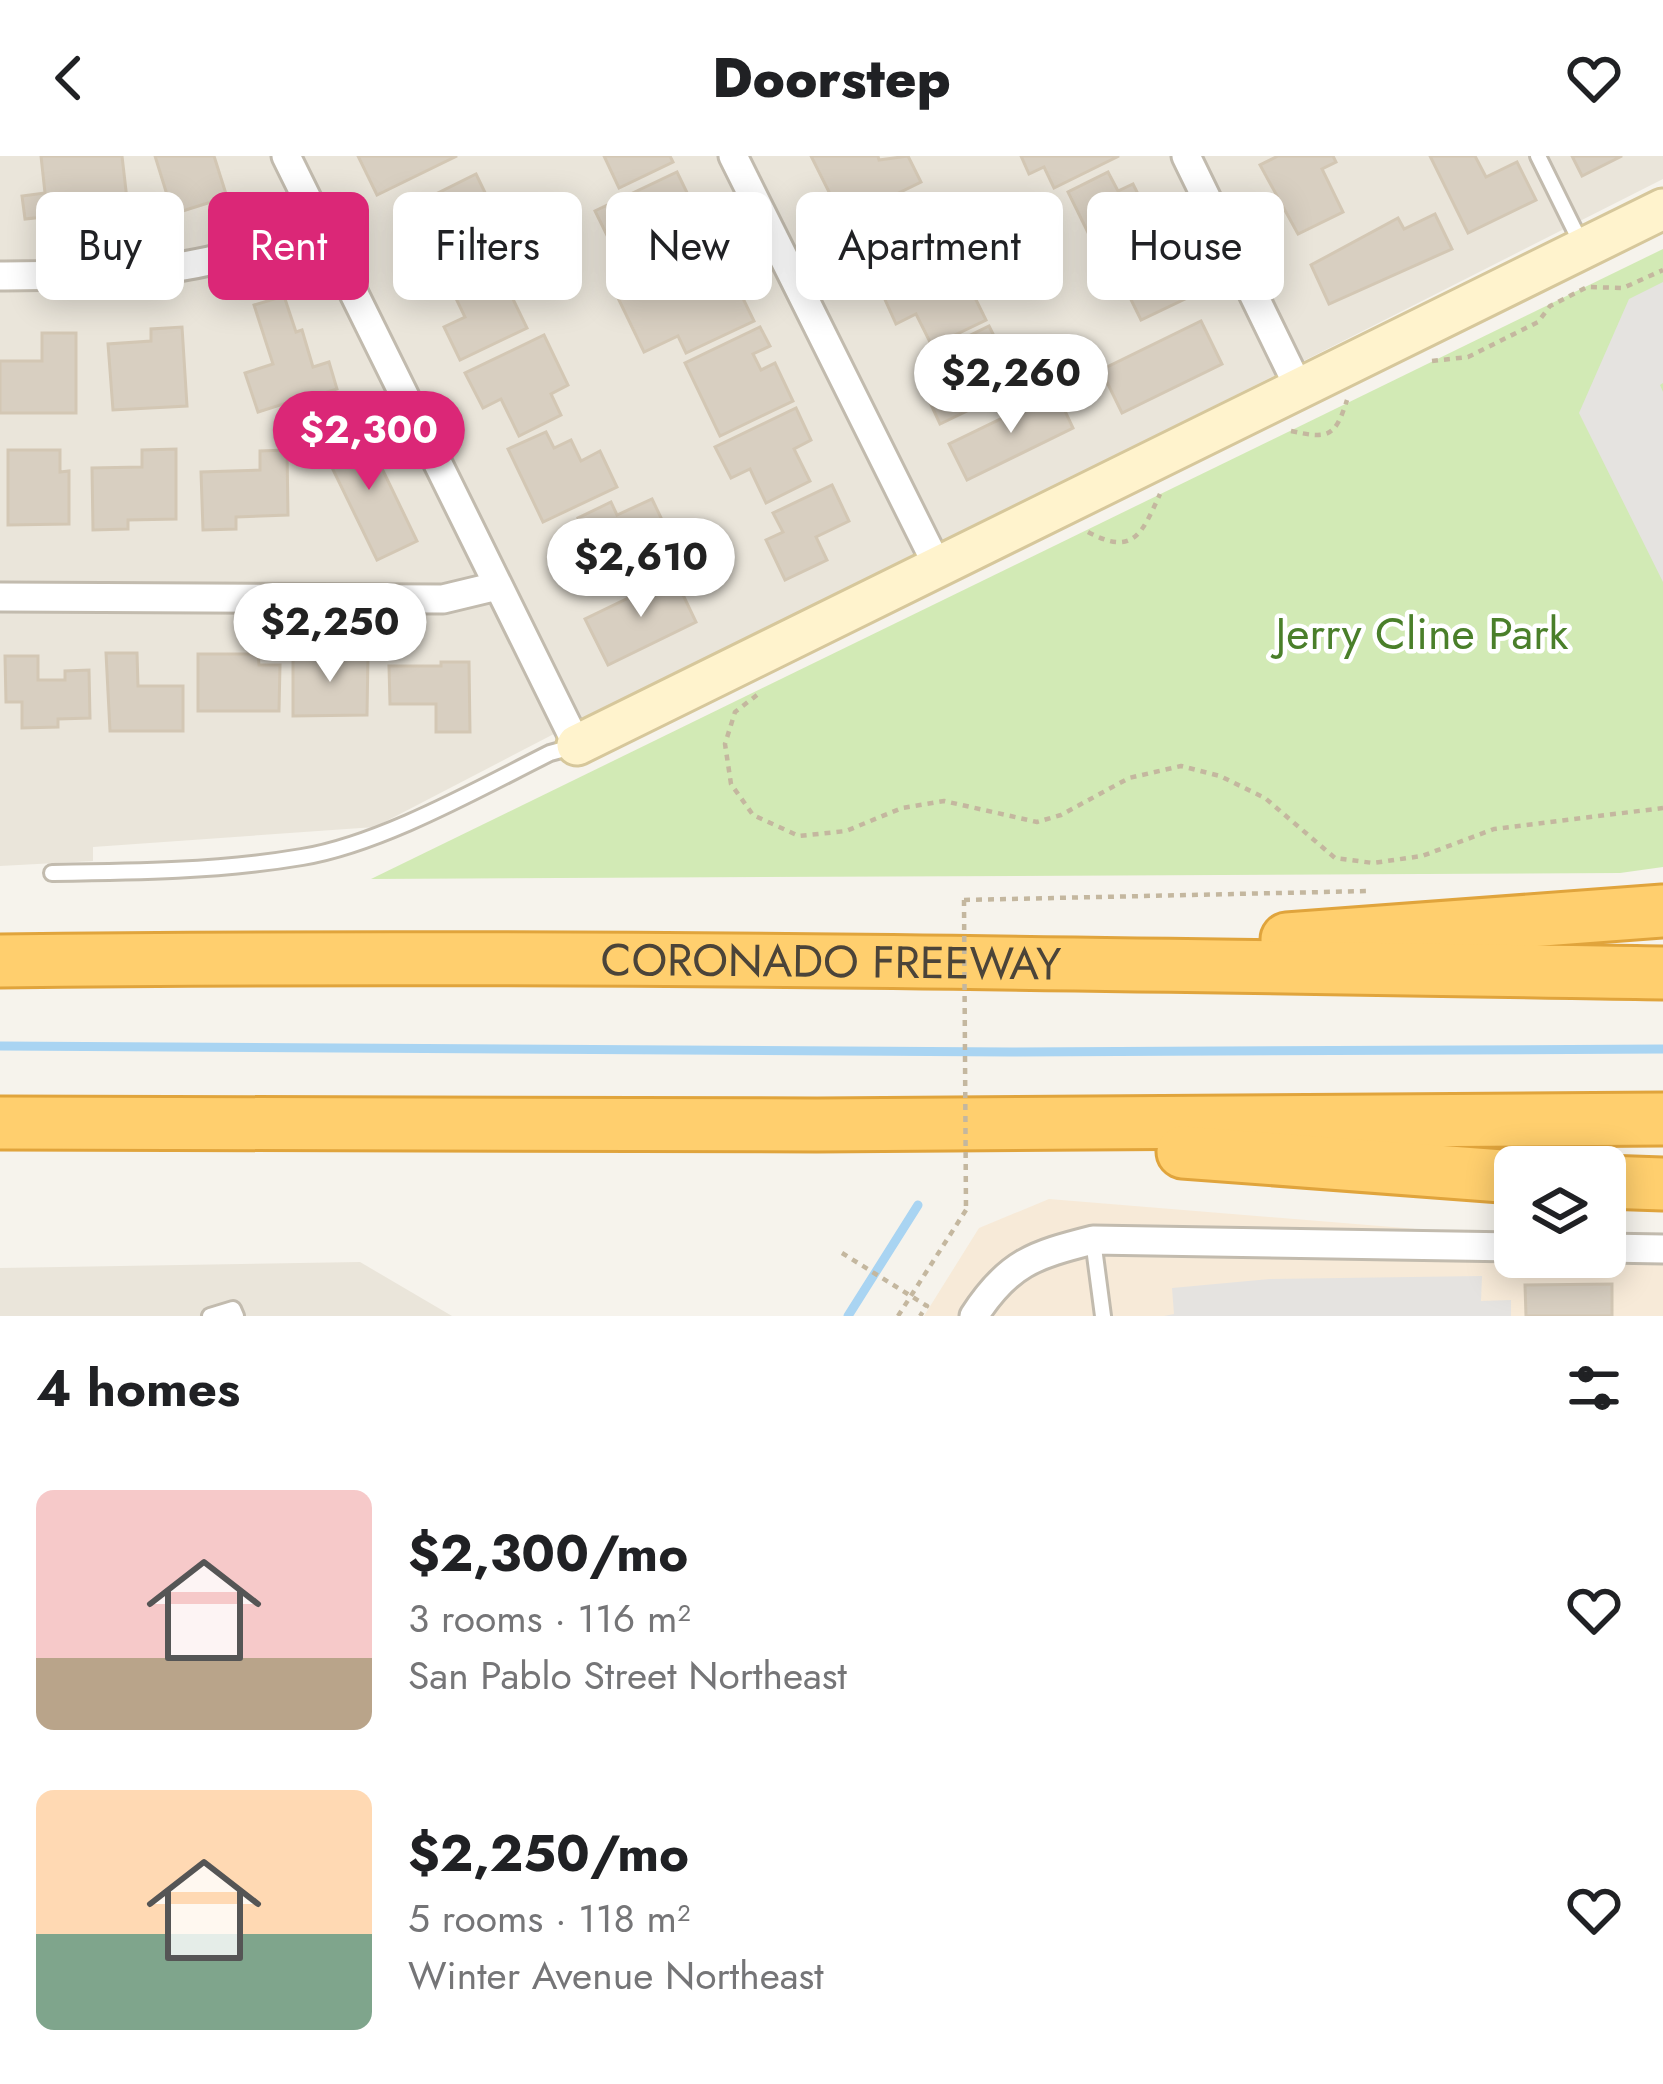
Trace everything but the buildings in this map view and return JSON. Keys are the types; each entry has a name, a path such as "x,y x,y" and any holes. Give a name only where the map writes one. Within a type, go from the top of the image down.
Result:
{"highway":[{"path":"1015,963 1663,911"},
{"name":"CORONADO FREEWAY","path":"0,961 1015,963 1663,973"},
{"path":"0,1123 817,1125 1663,1119"},
{"path":"817,1125 1494,1175"},
{"path":"1626,1183 1663,1184"}],"street":[{"path":"286,156 303,192"},
{"path":"734,156 939,569"},
{"path":"1186,156 1299,388"},
{"path":"356,300 577,746 1663,209"},
{"path":"0,276 111,276 208,261"},
{"path":"0,597 443,599 497,586"},
{"path":"974,1316 992,1287 1036,1254 1093,1240 1494,1246"},
{"path":"1626,1248 1663,1249"}],"lane":[{"path":"1538,156 1583,248"},
{"path":"52,873 142,872 305,857 386,830 550,753 577,746"},
{"path":"1093,1240 1103,1316"},
{"path":"210,1316 233,1309 236,1316"}],"path":[{"path":"1424,361 1468,357 1538,322 1550,306 1587,287 1623,288 1663,270"},
{"path":"1284,429 1311,438 1323,436 1336,429 1348,397"},
{"path":"1077,530 1106,542 1131,540 1143,531 1162,488"},
{"path":"772,684 735,712 725,744 731,784 753,815 799,836 845,831 902,808 944,801 1037,822 1061,815 1129,778 1181,766 1220,776 1265,798 1335,858 1373,863 1422,856 1494,829 1663,808"},
{"path":"898,1316 966,1210 964,900 1384,891"},
{"path":"842,1252 927,1306 920,1316"}],"shaded area":[{"path":"0,156 1663,156 1663,179 375,827 93,847 93,861 0,866"},
{"path":"1663,282 1663,582 1579,413 1629,299"},
{"path":"1049,1199 1494,1235 1494,1278 1626,1278 1626,1254 1663,1249 1663,1316 924,1316 979,1228"},
{"path":"360,1262 452,1316 0,1316 0,1268"},
{"path":"1482,1276 1481,1301 1511,1300 1511,1316 1164,1316 1174,1314 1172,1288 1270,1279"}],"green space":[{"name":"Jerry Cline Park","path":"1663,249 1663,867 1620,873 371,879"}],"waterway":[{"path":"0,1046 1011,1052 1663,1049"},
{"path":"848,1316 918,1205"}]}
